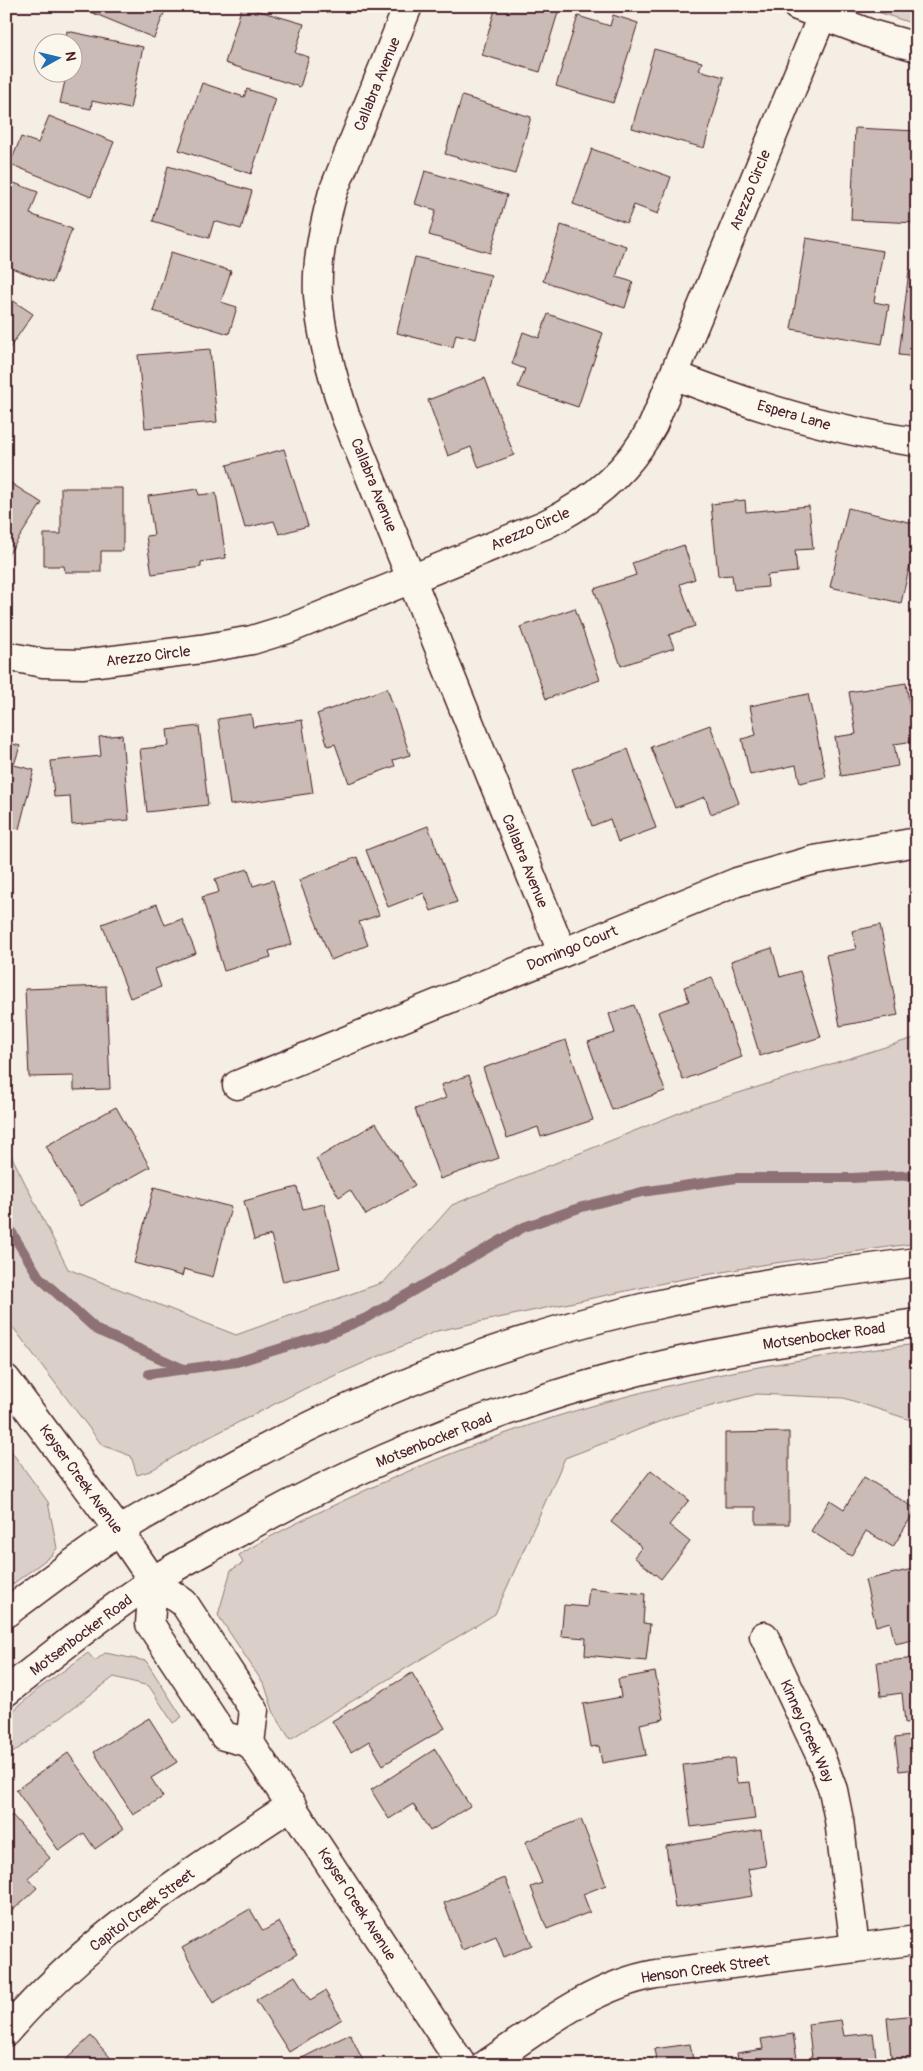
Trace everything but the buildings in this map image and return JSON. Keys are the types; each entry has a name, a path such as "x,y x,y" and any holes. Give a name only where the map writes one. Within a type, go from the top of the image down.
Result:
{"street":[{"name":"Callabra Avenue","path":"408,6 333,192 323,233 318,295 331,370 345,415 562,952"},
{"path":"797,6 874,36 917,46"},
{"name":"Arezzo Circle","path":"6,656 43,663 82,664 227,645 272,635 544,525 563,516 598,492 626,465 646,438 674,375 822,16"},
{"name":"Espera Lane","path":"674,375 770,409 845,429 917,442"},
{"name":"Domingo Court","path":"237,1085 562,952 758,875 814,860 917,842"},
{"path":"6,1613 119,1531 238,1462 303,1429 384,1393 482,1355 581,1324 684,1298 784,1280 917,1262"},
{"name":"Motsenbocker Road","path":"6,1692 98,1620 153,1581 254,1523 346,1476 441,1435 537,1400 636,1372 734,1350 802,1338 917,1323"},
{"name":"Keyser Creek Avenue","path":"6,1379 119,1531 153,1581 184,1603 254,1710 250,1743 462,2065"},
{"path":"153,1581 150,1624 224,1736 250,1743"},
{"name":"Kinney Creek Way","path":"764,1636 820,1755 833,1790 839,1820 855,1948"},
{"name":"Capitol Creek Street","path":"6,2032 61,1974 123,1921 169,1887 292,1805"},
{"name":"Henson Creek Street","path":"485,2065 582,2002 608,1988 628,1981 656,1974 917,1940"}],"shaded area":[{"path":"860,6 917,6 917,25"},
{"path":"917,1037 917,1243 761,1265 678,1280 437,1331 304,1389 194,1445 150,1471 137,1475 131,1456 102,1445 6,1318 6,1145 68,1269 236,1335 384,1282 452,1205 691,1108"},
{"path":"917,1344 917,1422 844,1398 757,1394 674,1416 565,1458 495,1614 290,1739 274,1713 265,1686 218,1615 231,1570 243,1563 239,1555 317,1513 405,1472 447,1455 533,1424 664,1387 786,1362"},
{"path":"6,1444 48,1502 57,1548 52,1555 6,1589"},
{"path":"88,1653 95,1661 105,1653 146,1661 182,1717 173,1723 149,1686 114,1677 6,1758 6,1717 37,1690"}],"waterway":[{"path":"149,1374 237,1362 334,1332 366,1318 524,1227 582,1207 642,1192 736,1178 851,1178 917,1175"},
{"path":"6,1223 39,1277 97,1330 186,1370"}]}
